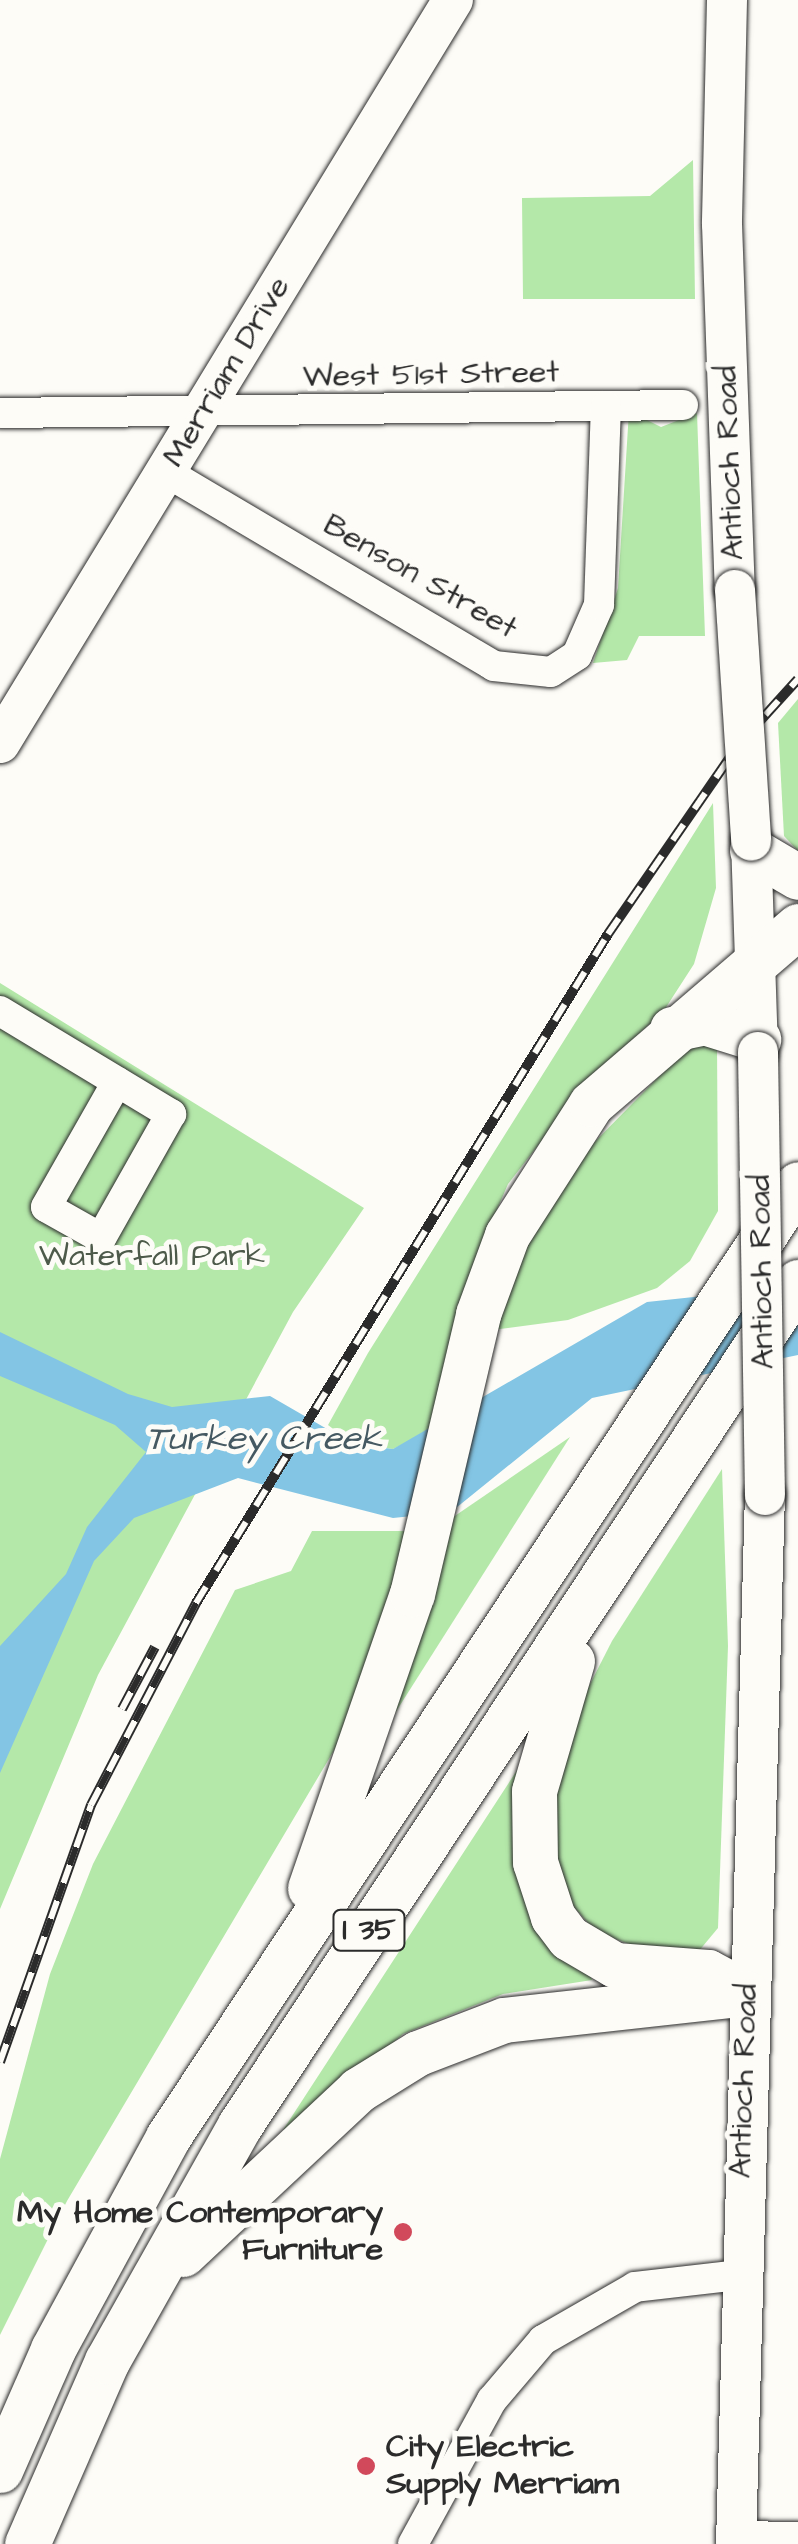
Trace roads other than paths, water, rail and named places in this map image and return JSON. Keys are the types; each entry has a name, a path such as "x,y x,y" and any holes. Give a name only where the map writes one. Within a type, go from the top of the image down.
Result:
{"highway":[{"path":"752,845 798,876"},
{"path":"286,1954 425,1538 478,1314 507,1234 559,1147 672,1029 798,926"},
{"path":"672,1029 704,1022 758,1045"},
{"name":"I 35","path":"0,2470 113,2234 286,1954 798,1184"},
{"name":"I 35","path":"28,2544 146,2290 240,2125 798,1282"},
{"path":"604,1580 538,1762 531,1831 540,1888 569,1938 590,1954 615,1965 708,1972 747,1993"},
{"path":"146,2290 328,2116 418,2053 504,2020 747,1993"}],"main road":[{"name":"Merriam Drive","path":"0,743 453,0"},
{"name":"Antioch Road","path":"727,0 722,224 735,590 757,957 765,1496 738,2276 736,2540"}],"street":[{"name":"West 51st Street","path":"0,413 683,405"},
{"name":"Benson Street","path":"166,472 494,666 551,672 577,655 598,605 606,406"},
{"path":"0,1011 171,1114 101,1238 46,1207 117,1082"},
{"path":"413,2544 492,2400 543,2340 635,2287 738,2276"},
{"path":"736,2540 798,2537"}],"water":[{"name":"Turkey Creek","path":"798,1286 798,1355 592,1398 451,1512 393,1518 238,1478 134,1518 94,1561 0,1773 0,1646 66,1574 87,1527 146,1452 115,1425 0,1376 0,1332 128,1394 172,1407 270,1396 353,1444 393,1449 647,1302"}],"railway":[{"path":"0,2062 91,1805 196,1603 608,934 740,743 798,679"},
{"path":"122,1709 155,1647"}],"place":[{"name":"My Home Contemporary Furniture","path":"403,2232"},
{"name":"City Electric Supply Merriam","path":"366,2466"}],"park label":[{"name":"Waterfall Park","path":"152,1256"}]}
